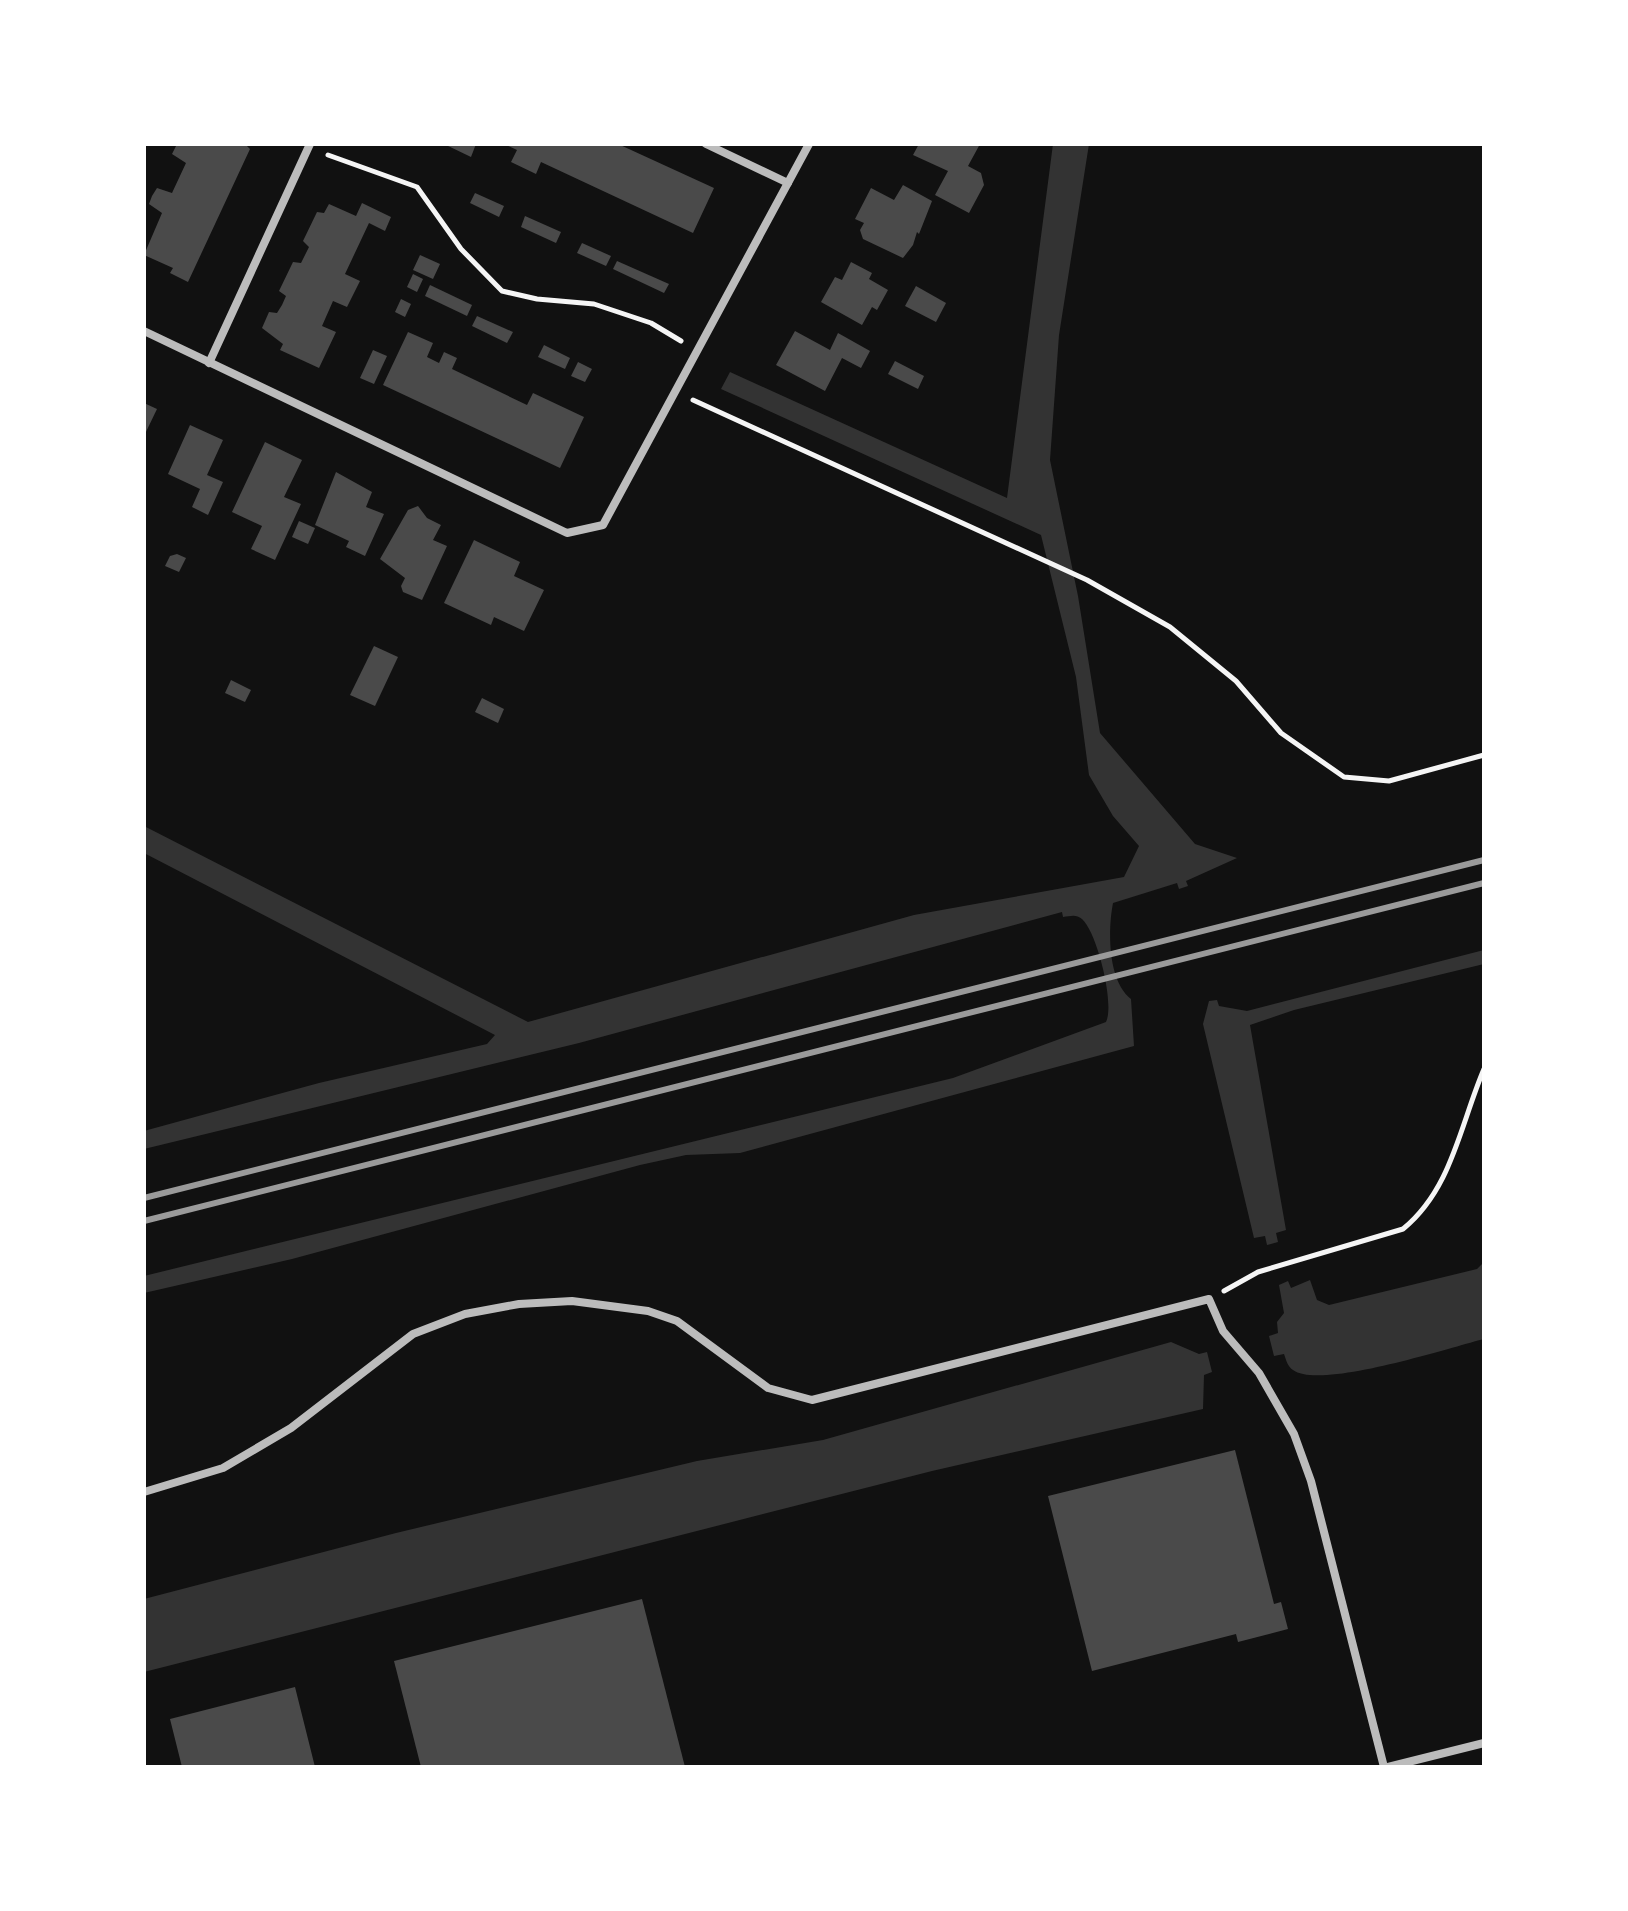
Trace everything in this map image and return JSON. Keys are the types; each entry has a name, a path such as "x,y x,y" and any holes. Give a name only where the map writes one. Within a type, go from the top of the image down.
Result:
{"street":[{"path":"706,144 788,183"},
{"path":"144,331 567,533 603,525 809,144"},
{"path":"209,363 309,146"},
{"path":"144,1492 223,1468 291,1428 413,1334 441,1321 505,1307 572,1301 648,1311 677,1321 768,1388 812,1400 1209,1299 1223,1331 1259,1373 1294,1434 1307,1469 1386,1767 1484,1743"}],"path":[{"path":"309,146 417,187 461,249 502,291 537,299 594,304 651,323 698,352"},
{"path":"675,392 1087,580 1170,627 1236,681 1281,733 1344,777 1389,781 1484,755"},
{"path":"1209,1299 1258,1272 1403,1229 1418,1217 1447,1173 1484,1069"}],"shaded area":[{"path":"1053,144 1089,144 1059,335 1050,460 1078,596 1100,733 1195,844 1237,858 1186,881 1188,886 1179,889 1177,883 1113,903 1111,954 1117,980 1131,999 1134,1046 740,1153 686,1155 640,1165 292,1259 144,1293 144,1276 953,1078 1106,1022 1106,985 1093,938 1082,919 1063,917 1062,912 579,1043 144,1149 144,1131 319,1083 487,1044 495,1035 144,853 144,826 528,1022 914,915 1124,877 1139,846 1113,816 1089,775 1076,677 1041,535 721,389 730,372 1007,498"},
{"path":"1484,950 1484,964 1294,1010 1250,1025 1286,1230 1276,1233 1278,1242 1267,1245 1265,1236 1254,1238 1203,1024 1209,1001 1217,1000 1219,1006 1247,1011"},
{"path":"1484,1262 1484,1339 1385,1365 1329,1375 1307,1375 1293,1370 1284,1354 1274,1356 1269,1336 1278,1333 1277,1322 1284,1313 1279,1285 1288,1281 1291,1288 1310,1280 1317,1300 1329,1305 1477,1269"},
{"path":"1171,1342 1199,1354 1207,1352 1212,1372 1204,1375 1203,1409 932,1471 144,1672 144,1599 396,1533 697,1461 823,1440"}],"building":[{"path":"177,144 245,144 250,149 188,282 170,273 173,268 144,255 162,213 149,204 152,196 157,188 172,193 186,163 172,154"},
{"path":"444,144 476,144 471,157"},
{"path":"504,144 618,144 714,188 693,233 541,162 536,174 511,162 517,150"},
{"path":"919,144 980,144 968,166 981,173 984,185 969,213 935,195 948,171 913,155"},
{"path":"903,185 932,201 919,234 917,232 913,245 903,258 863,239 860,230 864,223 855,219 871,188 894,200"},
{"path":"475,193 504,206 499,217 470,203"},
{"path":"362,203 391,217 385,231 369,223 345,274 360,281 347,307 333,301 322,326 336,332 319,368 280,350 283,344 262,328 269,312 277,313 282,305 286,296 279,291 293,262 301,263 309,247 303,241 317,212 324,213 329,204 356,216"},
{"path":"525,216 561,232 556,243 521,227"},
{"path":"582,243 611,256 606,266 577,253"},
{"path":"420,255 440,264 433,279 413,270"},
{"path":"617,261 669,284 664,293 613,269"},
{"path":"851,262 872,273 869,279 888,290 877,310 872,307 862,325 821,302 835,277 842,280"},
{"path":"413,274 423,279 417,292 407,287"},
{"path":"430,285 472,305 467,316 425,296"},
{"path":"916,286 946,303 936,322 905,306"},
{"path":"401,299 411,304 405,317 395,312"},
{"path":"477,316 513,332 507,343 472,326"},
{"path":"795,331 830,350 838,333 870,351 861,368 842,358 825,391 776,365"},
{"path":"408,332 433,343 427,357 439,363 444,352 457,358 452,369 527,405 533,393 584,417 560,468 383,385"},
{"path":"544,345 570,358 565,369 538,357"},
{"path":"373,350 387,356 374,384 360,378"},
{"path":"895,361 924,376 918,389 888,374"},
{"path":"578,362 592,369 585,382 571,376"},
{"path":"144,403 157,409 144,436"},
{"path":"190,425 223,440 207,475 223,482 208,515 192,507 200,489 168,474"},
{"path":"265,442 302,460 284,497 301,504 275,560 251,549 262,526 232,512"},
{"path":"336,472 372,492 366,507 384,514 365,556 346,547 349,541 315,525"},
{"path":"418,506 427,518 441,525 433,540 447,546 422,600 403,592 401,586 405,578 380,559 408,510"},
{"path":"299,521 315,528 308,544 292,537"},
{"path":"474,540 520,562 514,576 544,590 524,631 494,617 491,625 444,603"},
{"path":"177,554 186,558 179,572 165,566 170,556"},
{"path":"374,646 398,657 375,706 350,695"},
{"path":"231,680 251,690 245,702 225,693"},
{"path":"482,698 504,709 498,723 475,712"},
{"path":"1235,1450 1274,1604 1281,1602 1288,1629 1238,1642 1236,1634 1092,1671 1048,1496"},
{"path":"642,1599 685,1767 421,1767 394,1661"},
{"path":"295,1687 315,1767 182,1767 170,1719"}],"railway":[{"path":"144,1198 1484,860"},
{"path":"144,1221 1484,883"}]}
